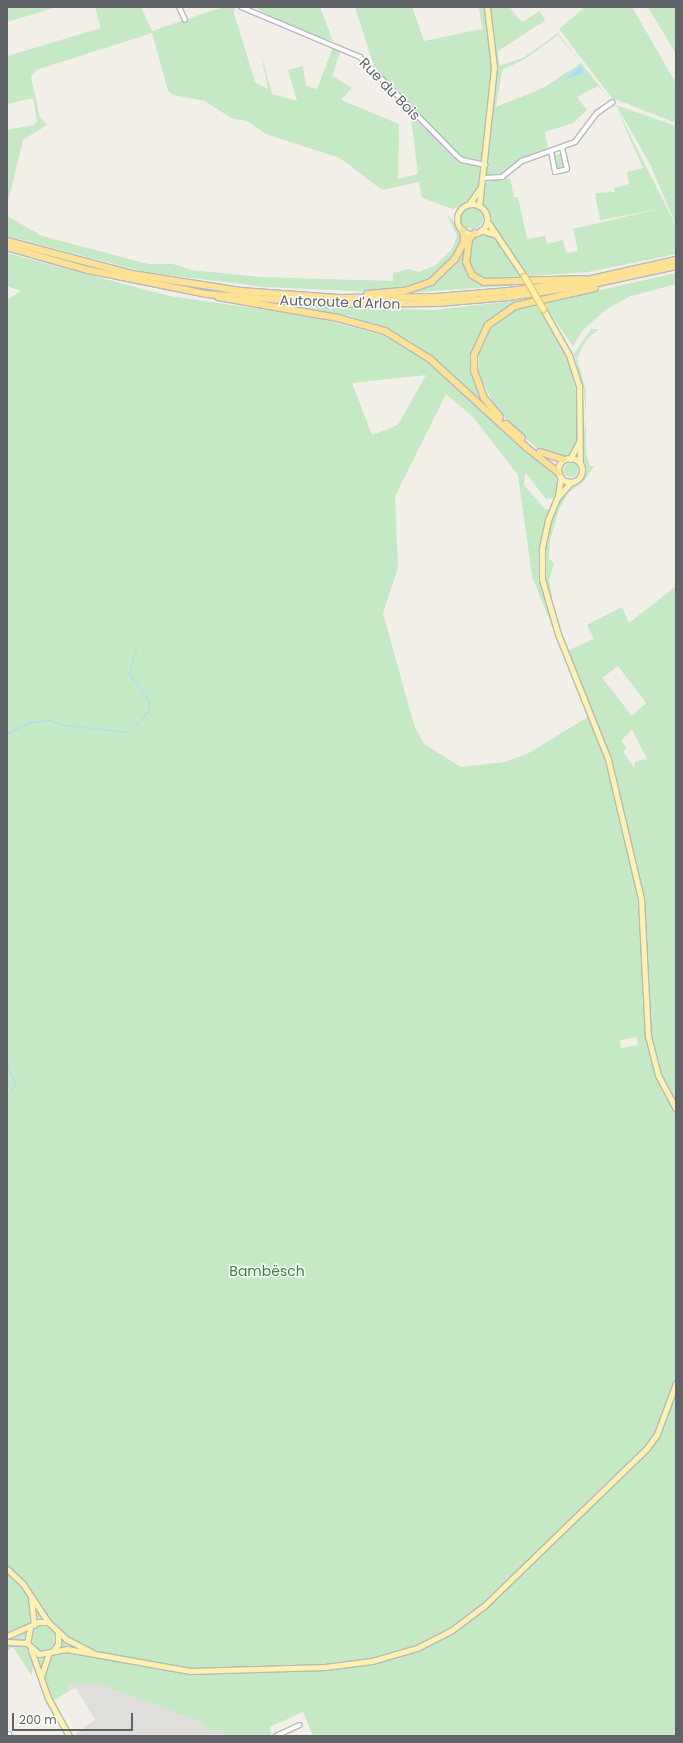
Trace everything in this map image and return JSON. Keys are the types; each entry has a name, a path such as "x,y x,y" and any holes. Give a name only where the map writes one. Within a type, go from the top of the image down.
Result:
{"highway":[{"path":"338,298 405,291 432,282 455,260 464,242 463,230"},
{"path":"474,233 469,239 466,262 472,275 484,282 577,277 587,280"},
{"name":"Autoroute d'Arlon","path":"7,241 153,278 241,291 338,298 453,296 587,280 676,260"},
{"name":"Autoroute d'Arlon","path":"7,247 88,270 206,294 322,303 430,303 552,292 616,280 676,266"},
{"path":"567,460 552,459 538,451 495,413 478,384 474,355 480,337 500,314 515,306 616,280"},
{"path":"206,294 338,318 385,331 430,358 527,448 560,475"}],"main road":[{"path":"487,7 494,60 480,206 487,221 524,276 543,309 577,376 582,408 580,441 580,463 582,473 557,498"},
{"path":"482,185 469,204 458,215 463,230 474,233 481,230 487,221"},
{"path":"469,204 480,206"},
{"path":"481,230 496,235"},
{"path":"580,441 567,460 560,475 557,498 542,549 544,594 608,759 641,899 648,1036 658,1075 676,1109"},
{"path":"567,460 580,463"},
{"path":"560,475 572,482"},
{"path":"30,1649 39,1654 67,1650 190,1671 246,1671 372,1661 434,1640 469,1618 501,1592 647,1448 657,1434 676,1383"},
{"path":"7,1569 30,1594 48,1622 58,1632 99,1656"},
{"path":"30,1594 32,1626 27,1643 51,1705 69,1736"},
{"path":"7,1636 32,1626 48,1622"},
{"path":"41,1678 51,1652 59,1640 58,1632"},
{"path":"7,1642 27,1643"}],"street":[{"path":"179,7 185,20"},
{"name":"Rue du Bois","path":"241,7 360,57 455,154 462,160 485,165"},
{"path":"483,178 502,177 513,166 575,142 596,113 613,102"},
{"path":"551,151 555,172 567,170 562,148"},
{"path":"276,1736 300,1725"}],"shaded area":[{"path":"80,1681 99,1684 201,1722 208,1730 222,1730 227,1736 78,1736 76,1733 95,1720 76,1688 69,1691 68,1683"}],"green space":[{"path":"7,7 57,7 7,22"},
{"path":"95,7 141,7 152,31 223,7 235,7 234,13 255,82 268,89 261,54 272,94 297,101 288,70 303,66 306,86 317,89 333,47 341,50 332,76 352,88 341,100 399,124 398,179 418,174 410,111 374,66 355,7 412,7 424,41 482,29 479,7 509,7 522,22 540,11 546,23 544,21 498,51 499,66 523,58 558,33 609,99 598,86 577,97 587,110 573,123 545,132 549,155 514,167 502,177 503,180 510,178 514,197 518,197 527,239 545,236 547,244 563,240 566,253 578,251 573,229 663,208 600,220 595,193 615,192 614,188 629,184 627,172 643,168 615,105 676,226 676,254 588,272 485,279 475,273 468,261 471,240 475,236 496,235 480,200 481,186 469,202 453,209 422,198 419,182 382,190 340,158 266,134 247,121 231,118 205,101 173,95 168,91 152,33 36,70 31,77 40,117 47,125 23,140 7,206 7,130 34,125 37,121 33,98 7,104 7,56 101,28","holes":["558,35 581,63 543,88 496,107 502,70 525,59"]},
{"path":"254,7 320,7 333,41 298,31"},
{"path":"585,7 632,7 676,83 676,123 612,98 559,29"},
{"path":"648,7 676,7 676,54"},
{"path":"616,105 676,126 676,225 650,164"},
{"path":"563,153 567,169 555,171 551,156"},
{"path":"472,207 480,210 483,218 480,226 472,229 464,226 461,218 464,210"},
{"path":"447,215 455,222 462,240 453,258 433,278 405,289 380,292 265,287 145,272 7,236 7,216 42,236 148,264 173,264 191,270 260,277 393,281 393,273 409,269 419,272 436,265 452,249 457,236"},
{"path":"465,246 465,268 484,284 533,284 405,293 444,275"},
{"name":"Bambësch","path":"7,253 169,296 314,317 385,336 428,361 525,450 556,471 557,497 581,480 584,472 581,453 586,418 586,453 590,466 594,466 584,481 568,493 559,509 550,540 549,559 554,563 549,580 555,615 569,650 594,639 587,625 622,607 629,623 676,586 676,1736 313,1736 303,1712 270,1727 271,1736 227,1736 222,1730 208,1730 201,1722 99,1684 68,1683 69,1691 54,1700 45,1691 33,1663 32,1676 13,1647 7,1651 7,300 21,291 7,286","holes":["426,375 398,425 372,435 352,383","446,394 473,417 518,475 532,576 588,717 527,754 504,762 461,767 424,744 414,725 383,613 398,568 395,496","525,472 546,499 557,498 551,510 545,509 524,485","618,666 646,703 632,716 602,678","632,729 647,759 635,762 634,768 623,751 627,748 621,741","637,1037 638,1045 621,1048 620,1040"]},
{"path":"676,273 676,284 631,296 605,310 583,330 573,346 543,303"},
{"path":"539,298 499,312 478,336 472,355 474,379 489,409 433,356 407,339 352,316 287,306 434,310"},
{"path":"537,303 565,354 578,389 577,442 572,453 563,458 544,453 530,442 498,411 478,374 479,348 492,325 513,310"},
{"path":"591,329 599,329 587,339 577,358 586,391 586,418 584,391 574,354"},
{"path":"568,463 574,463 578,467 578,473 574,477 568,477 564,473 564,467"}],"water":[{"path":"580,66 584,70 581,74 565,79"}],"waterway":[{"path":"11,286 13,282"},
{"path":"135,726 149,710 149,701 129,673 136,648"},
{"path":"7,733 30,722 49,720 64,725 128,732"},
{"path":"7,1065 15,1083 10,1092"}]}
